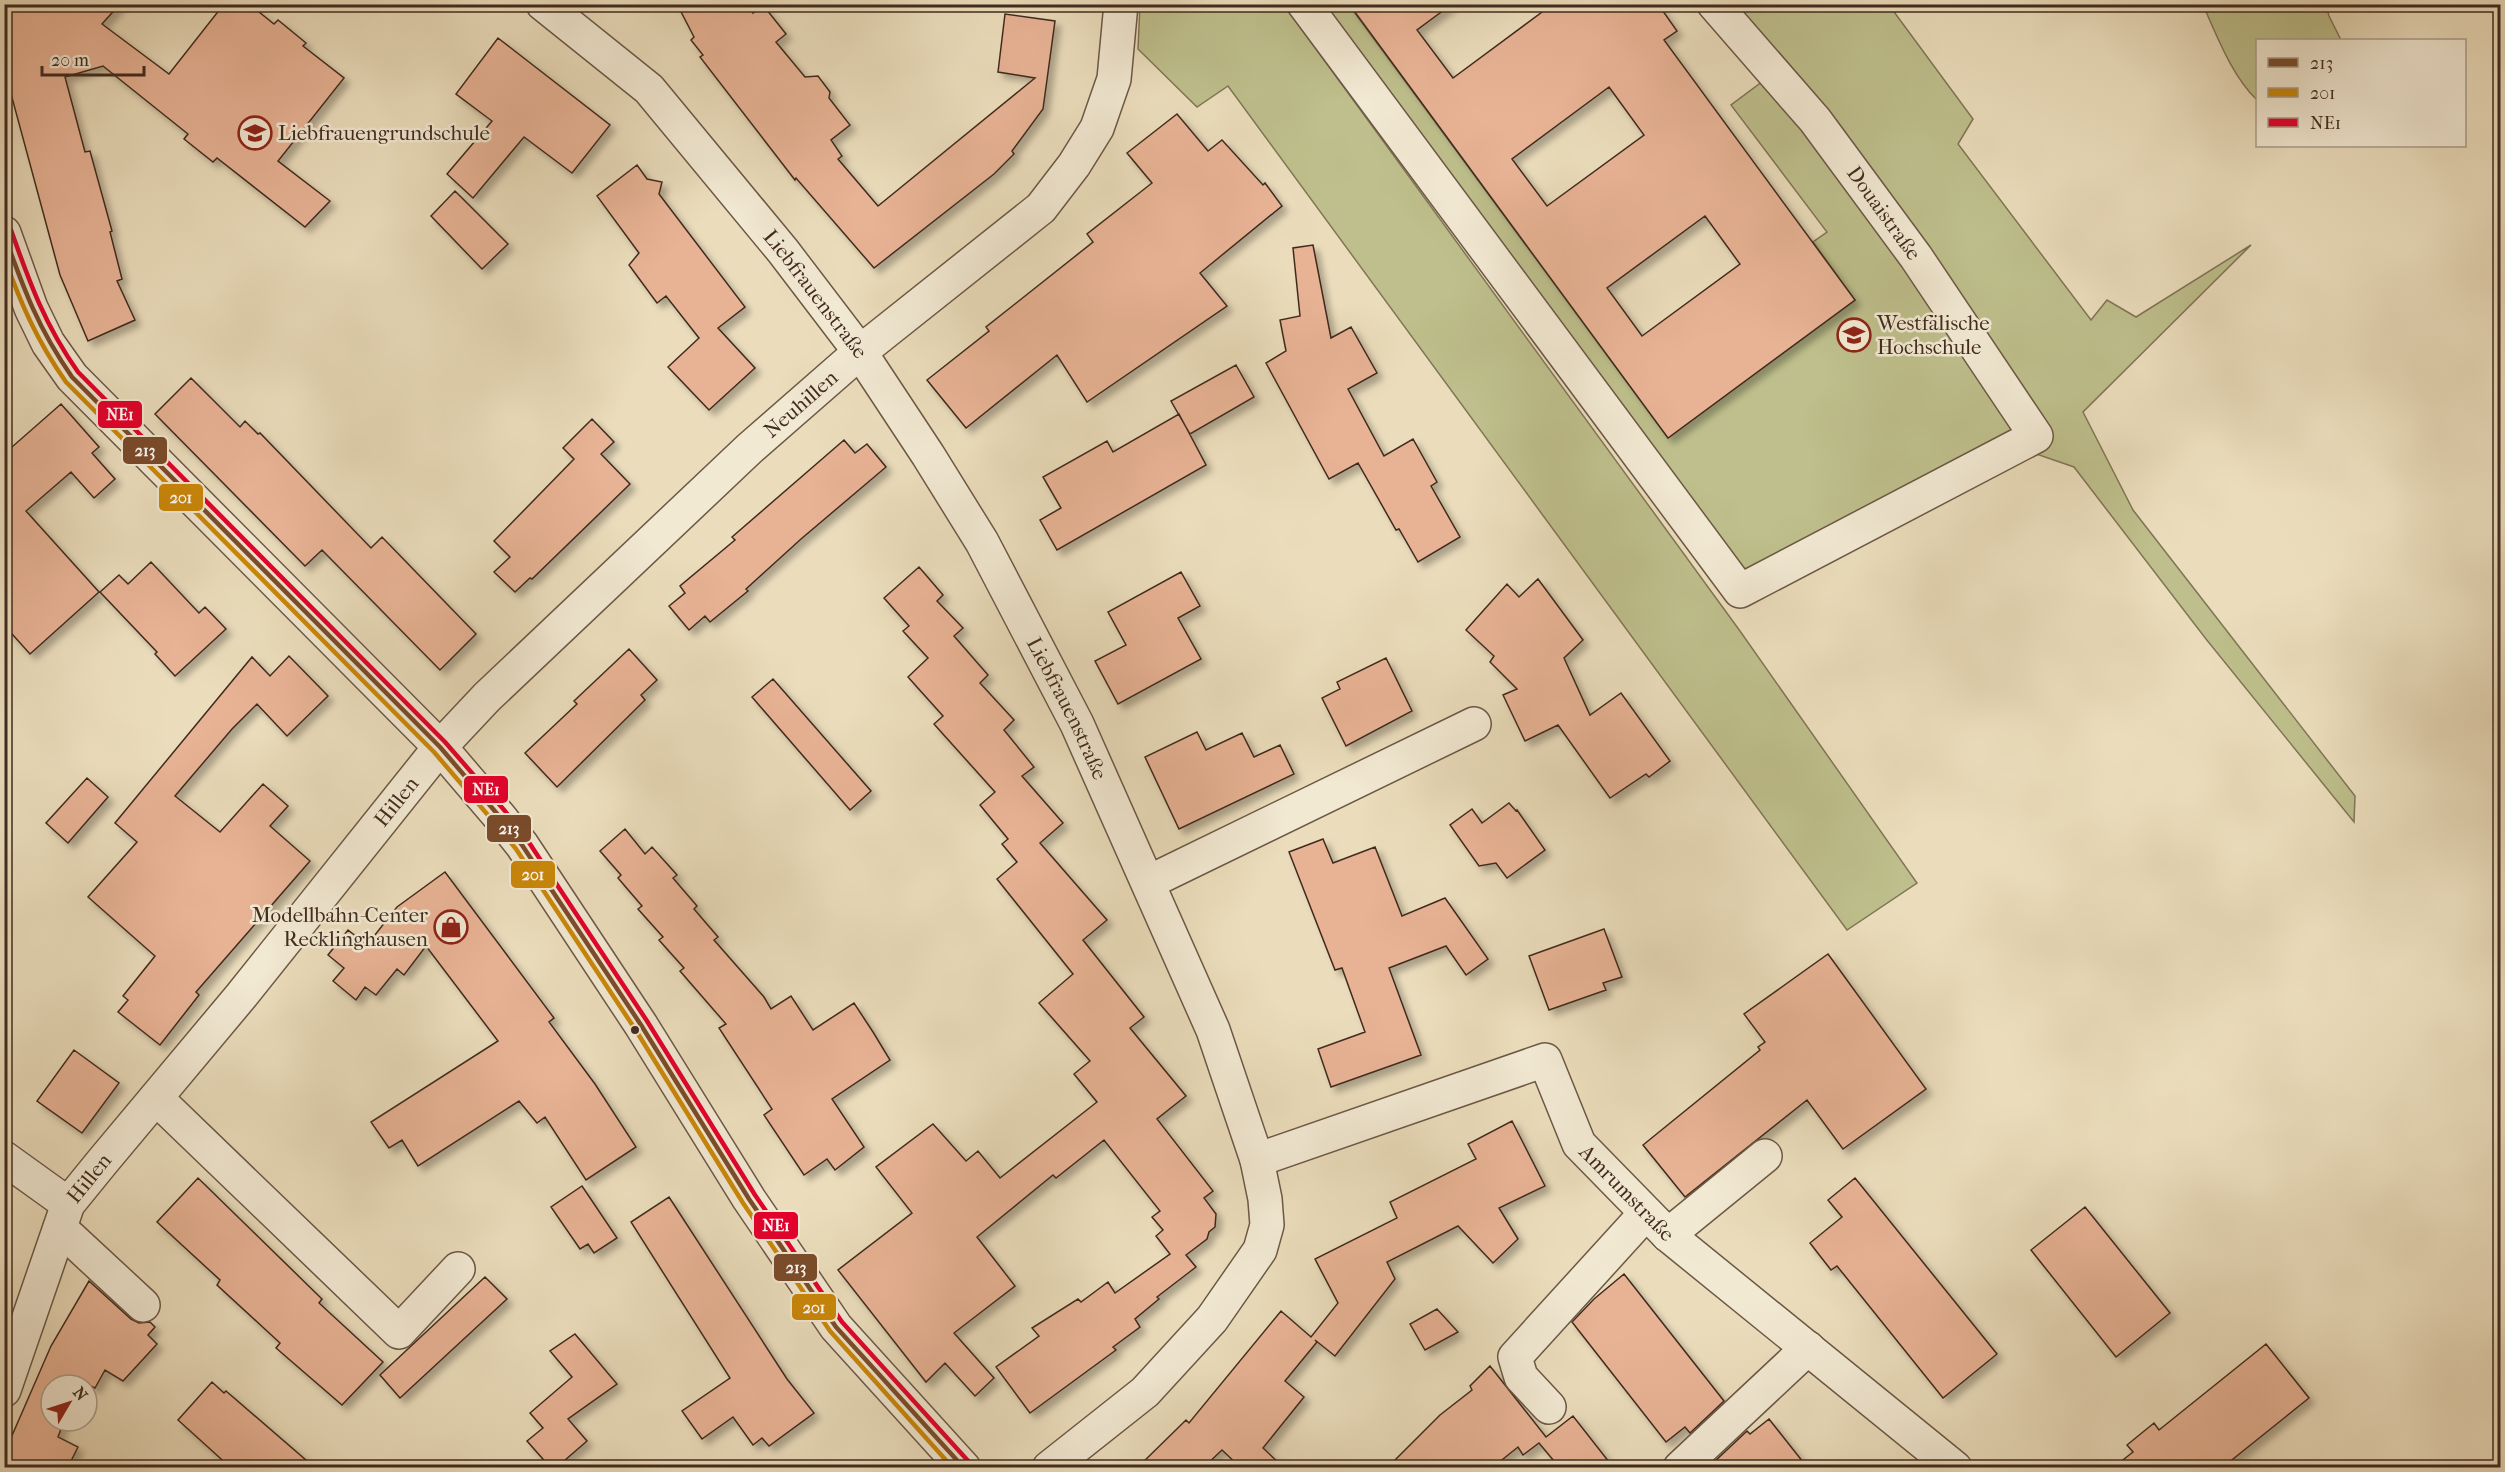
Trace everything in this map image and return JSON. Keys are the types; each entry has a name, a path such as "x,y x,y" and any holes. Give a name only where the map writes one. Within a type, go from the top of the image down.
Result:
{"street":[{"name":"Liebfrauenstraße","path":"543,4 649,89 783,251 860,352 982,542 1077,724 1213,1030 1257,1160 1265,1199 1267,1225 1260,1250 1212,1319 1145,1392 1049,1467"},
{"name":"Neuhillen","path":"440,747 487,697 723,473 860,352 1041,208 1074,165 1096,128 1114,79 1121,4"},
{"name":"Douaistraße","path":"1304,4 1740,591 2036,436 1916,257 1815,120 1714,4"},
{"path":"4,233 35,317 48,343 72,377 440,747 522,845 641,1025 749,1199 836,1327 951,1464"},
{"path":"1149,882 1474,724"},
{"name":"Hillen","path":"4,1390 64,1216 156,1098 440,747"},
{"name":"Amrumstraße","path":"1257,1160 1545,1060 1579,1144 1657,1224 1954,1467"},
{"path":"156,1098 399,1332 458,1269"},
{"path":"1549,1407 1521,1377 1515,1357 1657,1224 1766,1156"},
{"path":"4,1158 64,1216 144,1305"},
{"path":"1680,1467 1808,1348"}],"green space":[{"path":"1140,5 1284,5 1740,631 1917,883 1847,930 1228,86 1197,107 1138,49"},
{"path":"1315,5 1349,5 1668,438 1855,300 1813,242 1827,232 1731,105 1763,81 1728,5 1889,5 1973,119 1958,144 2091,320 2107,300 2136,317 2251,245 2083,412 2133,510 2355,796 2354,822 2206,639 2074,467 2010,445 1749,573 1737,568"},
{"path":"2203,5 2326,5 2340,39 2256,39 2256,99 2233,68"}],"building":[{"path":"4,4 120,4 102,24 169,74 224,4 249,4 274,24 278,20 306,43 303,46 344,78 278,161 330,201 305,227 217,158 213,162 184,139 188,134 103,66 65,77 85,152 90,151 112,231 110,232 122,279 117,281 135,320 88,341 60,275 4,68"},
{"path":"677,4 748,4 753,13 763,5 786,34 776,42 805,77 818,76 830,92 829,98 850,125 831,140 842,156 838,159 878,206 1035,78 998,72 1005,14 1055,21 1043,109 1012,151 1014,154 994,174 874,268 796,178 795,180 700,57 703,55 691,40 694,37"},
{"path":"1349,4 1452,4 1417,30 1453,78 1553,4 1658,4 1677,31 1664,40 1855,300 1668,438","holes":["1609,87 1644,135 1547,206 1512,159","1705,216 1740,264 1642,336 1607,288"]},
{"path":"498,38 610,125 572,173 524,137 473,198 447,174 492,121 456,94"},
{"path":"1177,114 1208,151 1222,140 1263,185 1265,183 1282,206 1200,273 1227,306 1087,402 1057,355 966,428 927,380 989,331 986,327 1093,242 1087,234 1152,183 1127,153"},
{"path":"637,165 647,179 662,182 659,194 745,307 718,328 755,368 709,410 668,367 699,338 666,296 657,303 629,265 639,253 597,196"},
{"path":"455,191 508,244 482,269 431,216"},
{"path":"1313,245 1331,338 1351,327 1377,373 1348,389 1384,456 1413,439 1437,482 1431,486 1460,537 1418,562 1399,529 1396,530 1358,463 1329,479 1266,363 1286,351 1280,320 1300,316 1293,248"},
{"path":"1236,365 1254,397 1190,434 1171,401"},
{"path":"191,378 240,427 245,421 258,434 260,433 371,548 382,537 476,634 440,670 322,550 305,566 155,414"},
{"path":"61,404 99,447 92,453 115,479 94,498 71,472 26,511 99,592 30,654 4,625 4,454"},
{"path":"1179,414 1206,465 1057,550 1040,520 1061,508 1043,477 1107,441 1113,452"},
{"path":"592,419 614,442 601,454 630,484 532,579 530,578 515,592 494,572 510,557 494,541 574,459 563,448"},
{"path":"844,440 855,453 867,444 886,467 801,539 746,589 748,591 710,622 705,616 689,630 669,606 685,593 680,586 735,540 732,537"},
{"path":"151,562 199,613 205,607 226,629 175,676 155,654 157,652 100,592 119,575 128,584"},
{"path":"919,567 943,595 937,601 963,628 954,636 988,675 980,683 1014,720 1004,730 1034,767 1022,776 1063,823 1040,843 1107,920 1083,940 1144,1017 1130,1028 1186,1096 1157,1119 1213,1191 1204,1198 1216,1214 1215,1227 1209,1232 1207,1239 1186,1255 1196,1267 1157,1297 1159,1299 1135,1319 1140,1327 1113,1347 1116,1350 1030,1413 996,1367 1039,1336 1032,1328 1078,1299 1081,1302 1108,1282 1115,1293 1170,1254 1156,1236 1163,1230 1152,1217 1160,1211 1104,1140 1056,1178 1053,1175 977,1237 1015,1286 954,1333 994,1378 975,1396 945,1363 926,1382 838,1270 912,1213 876,1167 933,1124 966,1161 978,1151 1000,1178 1097,1102 1074,1074 1090,1061 1039,1003 1073,974 997,879 1017,862 1002,844 1008,839 980,805 995,792 934,724 943,716 908,677 928,658 903,631 909,626 884,598"},
{"path":"1181,572 1200,606 1178,618 1201,659 1118,704 1095,661 1126,645 1108,612"},
{"path":"1538,579 1583,640 1564,658 1590,715 1621,693 1670,761 1649,777 1646,774 1610,798 1558,725 1525,741 1503,695 1517,689 1490,662 1494,656 1466,630 1507,584 1519,597"},
{"path":"629,649 657,680 641,695 645,700 557,787 525,753 577,704 574,701"},
{"path":"289,656 328,696 287,736 257,704 232,729 175,796 220,832 263,784 288,806 270,826 310,861 196,992 199,995 160,1045 118,1012 128,1000 123,996 155,956 88,897 137,842 115,823 252,657 270,676"},
{"path":"1386,658 1412,711 1346,746 1322,698 1340,689 1337,682"},
{"path":"773,679 871,791 850,810 752,697"},
{"path":"1197,732 1206,750 1242,733 1254,757 1280,745 1294,774 1179,829 1145,757"},
{"path":"87,778 108,797 68,843 46,823"},
{"path":"1509,803 1517,810 1545,850 1507,878 1496,863 1479,866 1450,825 1472,809 1482,823"},
{"path":"625,829 645,854 652,847 677,875 673,878 697,906 694,909 718,937 714,940 764,997 771,1009 791,996 813,1030 854,1003 873,1032 890,1060 832,1099 864,1147 835,1170 827,1159 804,1175 764,1115 772,1109 719,1028 726,1024 680,971 684,968 659,940 663,937 638,909 642,906 618,878 621,875 600,851"},
{"path":"1323,839 1333,863 1375,847 1402,916 1445,898 1488,959 1466,975 1446,946 1389,968 1421,1055 1331,1087 1318,1049 1365,1032 1342,968 1335,970 1289,852"},
{"path":"445,872 554,1018 549,1022 595,1084 636,1147 586,1180 545,1117 537,1123 519,1101 418,1166 402,1140 389,1148 371,1122 498,1041 426,946 404,975 397,969 376,995 365,987 356,1000 333,981 344,968 328,955 348,930 367,945 397,907"},
{"path":"1604,929 1622,977 1603,983 1606,990 1549,1010 1529,956"},
{"path":"1828,954 1926,1089 1843,1149 1807,1100 1685,1197 1643,1145 1760,1050 1758,1047 1765,1042 1744,1014"},
{"path":"74,1050 119,1083 82,1133 37,1101"},
{"path":"1512,1121 1545,1186 1499,1208 1518,1239 1493,1263 1458,1226 1387,1262 1395,1279 1335,1356 1315,1340 1317,1342 1285,1381 1304,1397 1263,1448 1283,1467 1240,1467 1222,1450 1204,1467 1138,1467 1186,1420 1189,1423 1281,1311 1311,1337 1338,1303 1315,1259 1397,1218 1390,1202 1476,1159 1468,1144"},
{"path":"198,1178 322,1299 319,1303 383,1362 342,1405 276,1348 280,1343 217,1285 220,1280 157,1222"},
{"path":"1855,1178 1997,1354 1943,1398 1837,1266 1831,1270 1810,1243 1842,1217 1828,1200"},
{"path":"582,1186 617,1238 594,1253 588,1244 580,1249 551,1207"},
{"path":"669,1197 787,1379 814,1413 769,1446 762,1438 753,1445 733,1417 702,1439 682,1411 730,1378 631,1222"},
{"path":"2085,1207 2170,1313 2116,1357 2031,1250"},
{"path":"1624,1274 1724,1401 1690,1433 1685,1427 1666,1442 1572,1322 1594,1299"},
{"path":"485,1277 507,1299 400,1398 380,1375"},
{"path":"89,1281 131,1319 139,1323 150,1322 155,1327 148,1335 157,1344 123,1381 105,1370 99,1381 99,1373 39,1373 51,1346"},
{"path":"1437,1309 1458,1332 1425,1350 1410,1324"},
{"path":"575,1334 617,1384 568,1419 587,1441 557,1467 550,1467 527,1441 543,1428 530,1413 572,1377 550,1351"},
{"path":"2266,1344 2309,1398 2223,1467 2114,1467 2133,1452 2127,1445 2154,1423 2159,1430"},
{"path":"1490,1366 1546,1437 1573,1416 1613,1467 1559,1467 1539,1443 1523,1455 1518,1447 1493,1467 1388,1467 1440,1415 1472,1390 1470,1386"},
{"path":"39,1374 39,1433 60,1433 58,1437 78,1447 68,1467 4,1467 4,1454"},
{"path":"212,1382 224,1393 226,1391 314,1467 230,1467 178,1420"},
{"path":"1769,1419 1807,1467 1717,1467 1713,1463 1747,1431 1750,1434"}],"transit line":[{"name":"NE1","path":"11,230 39,304 56,338 78,372 445,742 505,811 528,841 647,1021 755,1195 842,1322 970,1463"},
{"name":"213","path":"4,234 33,308 50,342 72,377 440,747 499,816 522,845 641,1025 749,1199 836,1327 964,1468"},
{"name":"201","path":"4,257 30,322 66,382 434,752 516,849 635,1029 743,1203 830,1331 953,1468"}],"place":[{"name":"Liebfrauengrundschule","path":"255,133"},
{"name":"Westfälische Hochschule","path":"1854,335"},
{"name":"Modellbahn-Center Recklinghausen","path":"451,927"}]}
